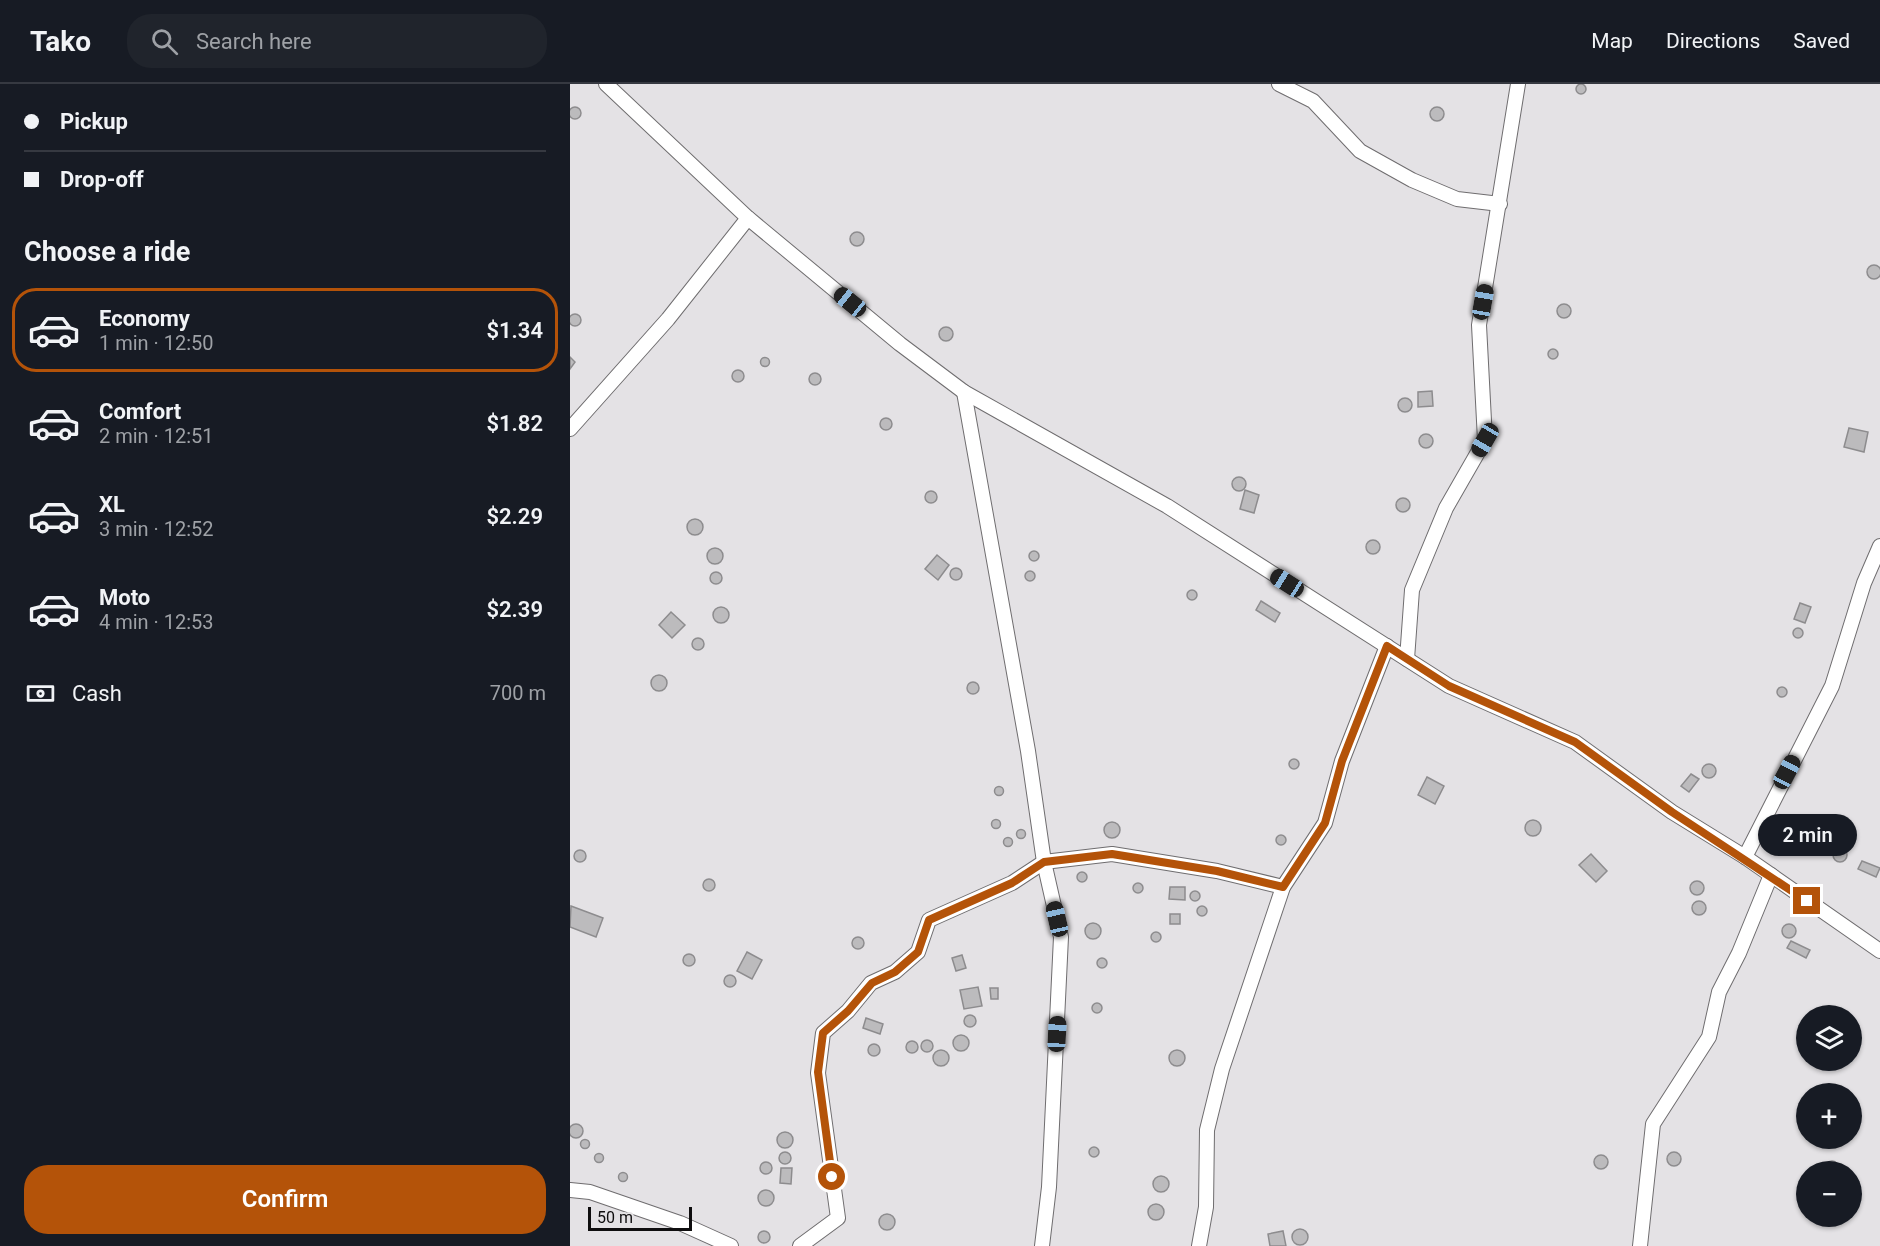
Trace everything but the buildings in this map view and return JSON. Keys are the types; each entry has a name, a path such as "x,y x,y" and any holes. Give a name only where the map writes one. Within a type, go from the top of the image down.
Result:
{"street":[{"path":"606,84 748,218 900,344 964,392 1167,506 1449,686 1575,742 1672,812 1745,857 1880,951"},
{"path":"1279,84 1313,101 1360,151 1412,180 1457,199 1500,204"},
{"path":"1407,659 1412,590 1446,508 1485,440 1479,325 1518,84"},
{"path":"570,429 668,319 748,218"},
{"path":"964,392 1028,750 1044,862 1061,937 1049,1187 1042,1246"},
{"path":"1745,857 1832,686 1864,583 1880,546"},
{"path":"1199,1246 1206,1208 1207,1130 1222,1069 1283,887 1325,823 1342,761 1387,646"},
{"path":"800,1246 838,1218 818,1072 823,1033 848,1011 872,983 895,972 918,952 929,920 1012,883 1044,862 1112,854 1217,871 1283,887"},
{"path":"1640,1246 1653,1124 1709,1036 1719,992 1739,953 1771,875"},
{"path":"570,1190 590,1192 680,1223 731,1246"}],"route":[{"path":"832,1177 818,1072 823,1033 848,1011 872,983 895,972 918,952 929,920 1012,883 1044,862 1112,854 1217,871 1283,887 1325,823 1342,761 1387,646 1449,686 1575,742 1672,812 1745,857 1807,901"}]}
